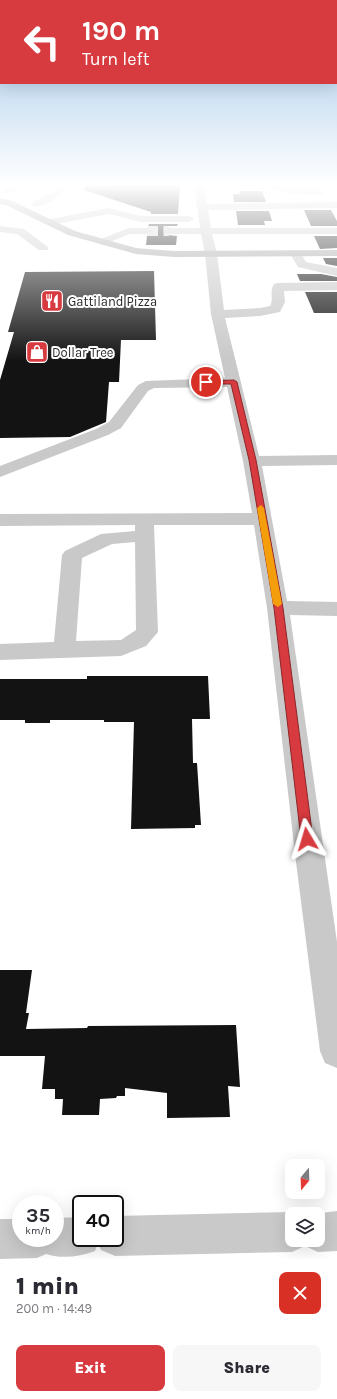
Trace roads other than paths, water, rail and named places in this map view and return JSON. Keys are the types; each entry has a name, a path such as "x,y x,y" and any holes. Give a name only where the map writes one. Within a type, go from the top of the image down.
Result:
{"main road":[{"path":"109,244 136,251 174,254 337,253"}],"street":[{"path":"37,244 43,248"},
{"path":"209,244 218,314 252,460 278,608 328,918 337,1051"},
{"path":"296,254 302,265 337,272"},
{"path":"218,314 260,312 275,309 279,302 278,287 337,286"},
{"path":"0,472 102,432 115,425 143,388 147,386 164,383 234,382"},
{"path":"252,460 337,460"},
{"path":"0,520 144,527 262,519"},
{"path":"0,652 121,648 134,644 142,639 147,632 144,527"},
{"path":"64,650 72,555 108,538 144,527"},
{"path":"278,608 337,609"},
{"path":"325,1232 337,1231"},
{"path":"124,1236 285,1232"},
{"path":"0,1239 12,1239"}],"place":[{"name":"Gattiland Pizza","path":"52,301"},
{"name":"Dollar Tree","path":"37,352"}]}
